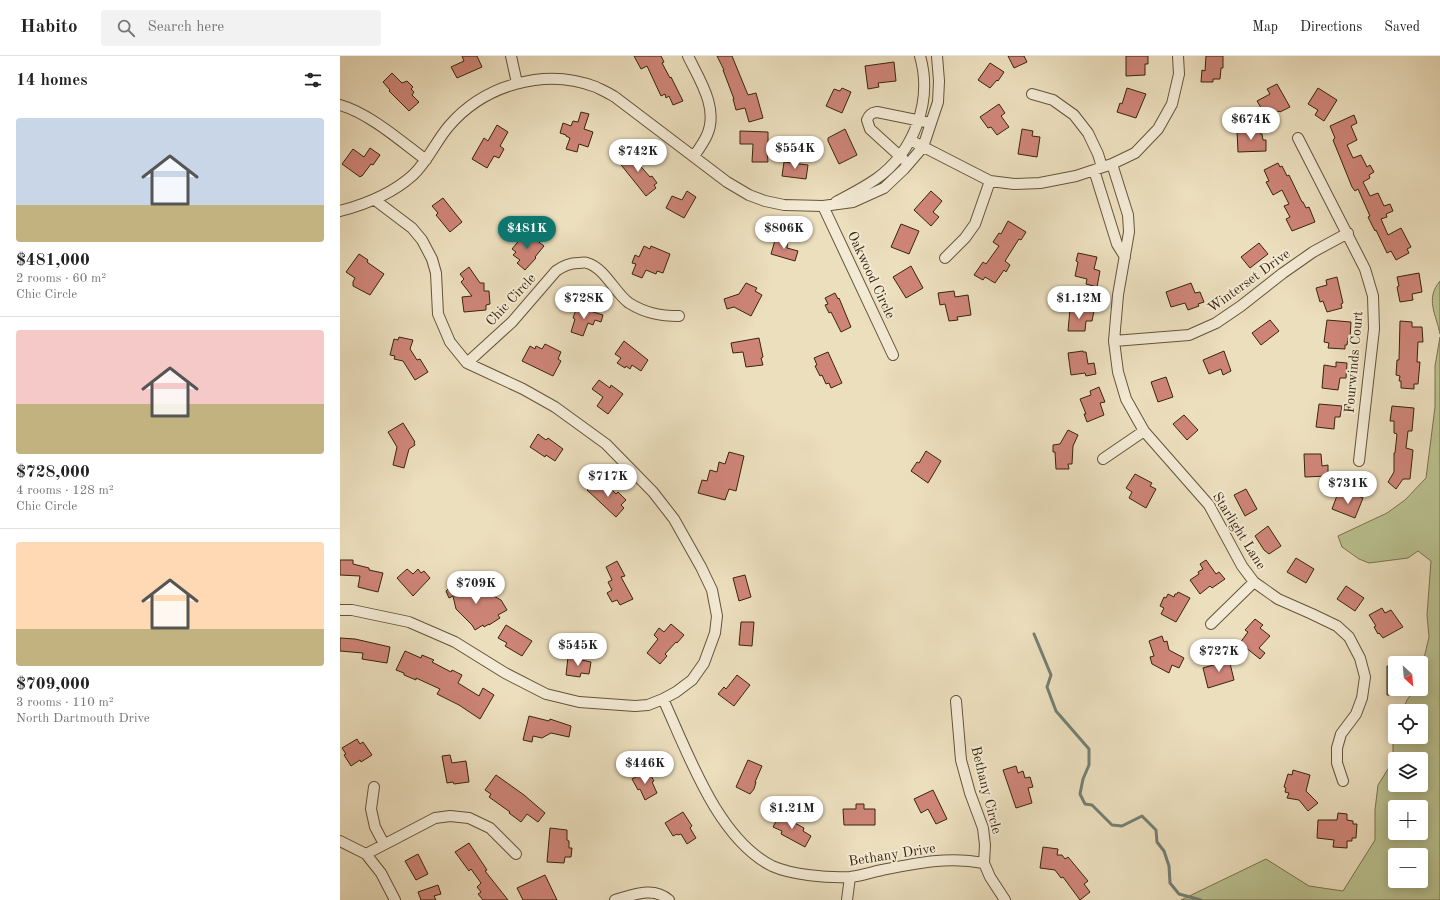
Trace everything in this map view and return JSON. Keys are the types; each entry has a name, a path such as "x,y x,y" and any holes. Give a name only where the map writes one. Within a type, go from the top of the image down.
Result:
{"street":[{"path":"511,56 517,83"},
{"path":"688,56 705,91 711,112 711,122 708,134 694,156"},
{"path":"828,205 876,179 891,166 910,140 923,107 924,74 920,56"},
{"path":"340,211 375,200 400,185 414,174 426,160 448,127 462,112 493,91 517,83 547,79 573,81 595,87 615,96 727,182 754,197 784,205 828,205 853,202 884,188 923,147 938,102 939,81 937,56"},
{"path":"910,140 990,181 1014,184 1040,183 1076,176 1103,167 1135,153 1158,129 1172,104 1179,74 1178,56"},
{"path":"1032,94 1053,100 1074,115 1088,133 1103,167 1117,244 1125,257"},
{"path":"340,105 362,114 426,160"},
{"path":"908,164 870,129 867,120 869,116 872,113 877,112 932,123"},
{"name":"Fourwinds Court","path":"1298,138 1348,233 1365,269 1373,296 1374,329 1359,461"},
{"name":"Starlight Lane","path":"1103,167 1128,215 1129,232 1118,295 1114,342 1118,372 1126,399 1144,431 1209,504 1242,566 1254,582 1278,599 1337,626 1349,637 1360,658 1365,677 1362,698 1356,714 1341,734 1337,748 1336,763 1343,781"},
{"path":"946,258 975,224 990,181"},
{"path":"340,610 352,610 409,622 455,642 505,673 546,694 580,702 635,706 648,705 663,699 676,692 692,680 704,663 715,633 717,616 712,590 701,567 674,520 653,492 606,444 555,407 523,388 467,363 450,342 438,314 436,273 432,259 425,246 412,228 375,200"},
{"name":"Oakwood Circle","path":"828,205 893,355"},
{"name":"Winterset Drive","path":"1114,342 1189,336 1216,323 1313,252 1348,233"},
{"name":"Chic Circle","path":"467,363 512,322 556,271 562,266 570,263 587,263 601,272 628,302 645,312 662,316 678,316"},
{"path":"1103,459 1144,431"},
{"path":"1211,624 1254,582"},
{"name":"Bethany Drive","path":"663,699 708,797 730,830 755,855 772,866 792,872 820,876 850,876 926,861 967,860 984,862"},
{"name":"Bethany Circle","path":"956,701 961,760 970,793 983,828 986,845 984,862"},
{"path":"374,787 371,809 375,827 384,844"},
{"path":"366,854 435,818 450,816 470,818 490,828 516,854"},
{"path":"340,841 366,854 381,873 396,900"},
{"path":"984,862 990,877 1005,900"},
{"path":"847,900 850,876"},
{"path":"615,900 647,892 662,896 669,900"}],"green space":[{"path":"1440,281 1440,334 1432,300 1433,294"},
{"path":"1440,337 1440,900 1181,900 1266,859 1309,886 1343,891 1375,840 1375,810 1378,785 1388,769 1388,792 1428,792 1428,752 1393,752 1393,744 1428,744 1428,704 1405,704 1410,696 1428,696 1428,656 1425,656 1429,637 1427,615 1431,561 1418,551 1408,558 1369,563 1359,559 1342,547 1338,536 1387,513 1405,500 1426,478 1435,407 1435,366"}],"building":[{"path":"462,56 477,56 482,67 457,78 451,67 464,61"},
{"path":"634,56 661,56 664,62 662,63 683,101 673,105 669,96 666,98 665,94 661,96 647,66 641,69"},
{"path":"717,56 732,56 748,95 756,93 763,118 749,122 745,108 736,110 734,99 724,70"},
{"path":"1008,56 1024,56 1027,62 1014,68"},
{"path":"1126,56 1148,56 1148,64 1145,64 1145,75 1126,76"},
{"path":"1206,56 1223,56 1223,68 1221,68 1220,79 1213,79 1213,82 1201,82 1202,70 1205,71"},
{"path":"894,62 896,81 878,83 879,87 868,89 865,66"},
{"path":"990,63 1004,72 998,81 997,80 990,88 978,80"},
{"path":"392,73 402,83 407,81 413,87 411,89 414,92 412,95 419,102 409,111 389,91 390,90 383,82"},
{"path":"1277,84 1290,107 1267,118 1257,101 1270,94 1267,89"},
{"path":"842,88 851,92 842,113 826,106 834,89 840,91"},
{"path":"1127,88 1146,94 1136,118 1117,112 1120,103 1122,104"},
{"path":"1318,88 1337,100 1324,121 1315,115 1318,110 1308,104"},
{"path":"999,104 1005,113 1001,116 1009,127 997,135 991,127 988,128 980,117"},
{"path":"581,112 589,114 584,129 593,132 588,147 579,144 577,152 566,149 570,138 560,133 563,123 571,126 573,121 578,122"},
{"path":"1354,115 1357,123 1351,126 1357,140 1347,145 1353,158 1361,155 1367,167 1370,165 1374,172 1369,175 1370,178 1363,182 1370,196 1378,193 1384,206 1390,204 1393,211 1386,214 1387,217 1381,219 1388,235 1401,228 1411,247 1407,249 1409,253 1396,260 1391,251 1387,253 1376,230 1375,231 1368,217 1370,216 1358,189 1355,191 1352,187 1333,140 1335,138 1330,126"},
{"path":"497,125 508,132 500,146 504,149 499,158 494,156 487,168 472,159 484,138 488,141"},
{"path":"845,129 857,155 839,164 828,138"},
{"path":"1022,129 1033,131 1032,136 1040,137 1037,157 1018,154"},
{"path":"1260,130 1263,140 1266,140 1266,151 1238,152 1237,131"},
{"path":"740,131 768,132 768,142 772,142 772,151 767,151 768,162 752,162 753,144 740,144"},
{"path":"370,148 380,155 362,176 360,177 342,164 353,149 364,157"},
{"path":"632,150 639,159 636,161 650,177 652,176 657,183 654,185 656,188 646,196 618,161"},
{"path":"784,162 808,165 806,179 782,176"},
{"path":"1278,163 1280,167 1282,166 1287,176 1289,175 1302,202 1306,208 1309,207 1315,222 1292,231 1286,219 1290,217 1284,206 1289,204 1282,190 1273,195 1266,182 1269,181 1264,170"},
{"path":"687,191 696,197 684,218 666,208 672,196 682,200"},
{"path":"931,191 942,201 933,212 939,217 931,226 914,210"},
{"path":"443,198 462,222 450,232 436,215 438,213 432,206"},
{"path":"1008,221 1026,232 1021,240 1019,239 1005,261 1010,265 1006,272 1004,270 995,283 985,277 983,280 974,275 983,262 986,264 999,246 993,242 999,233 1001,234"},
{"path":"901,224 919,231 909,254 891,247"},
{"path":"526,232 544,246 525,270 517,263 520,260 513,255 516,252 512,249"},
{"path":"776,237 788,240 787,248 798,251 795,261 771,254"},
{"path":"1259,243 1268,254 1250,268 1241,257"},
{"path":"644,246 650,249 651,246 670,254 663,273 657,271 656,274 646,270 642,278 632,274 636,264 632,263 635,255 639,257"},
{"path":"1078,253 1097,257 1094,269 1100,271 1097,287 1086,284 1087,279 1075,276"},
{"path":"359,254 368,260 367,262 384,274 370,295 353,286 355,278 346,272"},
{"path":"911,266 923,288 906,298 893,277"},
{"path":"469,267 480,283 484,283 484,291 489,291 490,304 486,305 486,310 464,312 462,297 472,296 461,282 464,279 460,274"},
{"path":"1419,273 1422,292 1412,294 1413,300 1400,302 1397,277"},
{"path":"1337,277 1343,303 1341,304 1342,308 1327,312 1323,301 1320,302 1316,288 1327,285 1326,280"},
{"path":"746,283 757,288 755,291 762,295 751,316 734,307 727,309 724,299 739,294"},
{"path":"1191,283 1195,293 1200,292 1204,302 1198,304 1199,306 1188,310 1185,303 1171,307 1166,292"},
{"path":"954,291 955,297 968,295 971,315 957,317 958,320 949,321 945,304 940,305 938,293"},
{"path":"835,293 838,299 839,298 851,327 841,332 831,312 829,313 825,305 828,304 825,298"},
{"path":"577,307 603,315 601,322 595,320 593,325 588,323 583,336 571,332 575,319 573,318"},
{"path":"1070,309 1094,311 1092,321 1086,321 1085,331 1068,331"},
{"path":"1270,320 1279,331 1261,345 1252,333"},
{"path":"1327,320 1351,322 1350,338 1348,338 1345,349 1328,348 1329,343 1324,342"},
{"path":"1400,321 1412,322 1412,327 1422,327 1423,342 1418,342 1417,362 1420,362 1418,384 1414,384 1414,389 1401,388 1401,381 1399,381 1400,376 1396,375 1397,360 1399,360"},
{"path":"399,337 413,340 410,349 417,360 420,359 428,372 415,380 403,361 394,359 395,356 390,355 394,339 398,340"},
{"path":"759,338 763,365 746,367 743,352 733,353 731,343"},
{"path":"624,341 648,360 641,371 632,365 630,369 617,363 621,358 615,354"},
{"path":"545,344 561,352 558,359 561,361 553,376 522,361 530,346 535,349 536,346 542,349"},
{"path":"1224,351 1231,371 1223,375 1221,369 1209,374 1203,360"},
{"path":"828,352 842,383 831,388 829,383 826,384 822,375 820,376 815,366 817,365 814,358"},
{"path":"1086,352 1088,364 1094,363 1096,374 1086,376 1085,373 1071,375 1068,353"},
{"path":"1336,362 1347,363 1346,378 1340,378 1338,390 1322,388 1324,365 1336,367"},
{"path":"1166,377 1173,397 1158,402 1151,382"},
{"path":"599,380 610,388 611,385 623,394 608,414 597,406 603,397 592,389"},
{"path":"1099,387 1105,402 1100,403 1104,415 1087,422 1084,414 1086,414 1080,399 1091,395 1090,391"},
{"path":"1319,404 1342,406 1340,417 1335,417 1334,429 1316,427"},
{"path":"1392,406 1414,408 1412,431 1408,431 1406,448 1413,450 1410,479 1403,479 1396,489 1388,482 1394,472 1394,453 1397,434 1394,433 1394,421 1390,421"},
{"path":"1184,415 1198,430 1187,440 1173,424"},
{"path":"403,423 415,442 415,445 409,449 404,468 393,465 397,447 388,432"},
{"path":"1068,430 1078,435 1073,446 1072,464 1068,464 1069,469 1056,469 1053,445 1060,444"},
{"path":"538,434 546,440 548,438 563,449 555,461 546,455 545,457 530,447"},
{"path":"926,451 941,461 928,483 911,471 917,462 919,463"},
{"path":"729,452 744,456 736,491 729,489 725,500 698,493 702,480 707,481 710,470 717,472 719,462 725,464"},
{"path":"1304,454 1321,454 1322,466 1328,465 1328,476 1305,477"},
{"path":"1135,474 1152,483 1150,486 1156,489 1146,508 1129,498 1132,492 1126,488"},
{"path":"602,480 616,494 618,492 626,500 621,505 624,508 616,517 587,490 593,484 595,486"},
{"path":"1246,489 1257,509 1245,516 1234,495"},
{"path":"1338,493 1351,498 1353,494 1363,498 1355,518 1332,509"},
{"path":"1268,526 1281,546 1269,554 1264,550 1255,536"},
{"path":"1296,558 1314,569 1306,583 1287,572"},
{"path":"340,560 353,560 353,564 383,573 378,592 358,587 360,576 340,575"},
{"path":"1206,560 1216,574 1219,572 1225,579 1212,588 1210,586 1200,594 1190,580 1199,574 1198,572 1203,569 1200,564"},
{"path":"617,561 625,576 621,577 633,599 620,605 617,600 612,602 607,593 612,590 608,582 612,580 606,567"},
{"path":"407,569 413,574 418,569 421,573 424,571 430,578 413,596 397,578"},
{"path":"745,575 751,597 739,601 733,578"},
{"path":"459,579 466,583 470,592 477,587 501,600 507,610 498,615 500,618 489,625 484,627 483,625 475,630 456,609 453,596 449,598 446,591"},
{"path":"1346,586 1364,598 1355,611 1337,599"},
{"path":"1178,592 1190,598 1176,622 1161,614 1164,608 1160,606 1164,597 1166,598 1168,594 1174,597"},
{"path":"1382,608 1385,613 1391,610 1403,627 1383,638 1379,633 1378,634 1374,627 1376,626 1369,615"},
{"path":"1255,619 1263,625 1260,628 1270,636 1259,648 1265,653 1260,659 1240,643 1248,632 1245,630"},
{"path":"741,622 754,622 752,646 739,645"},
{"path":"671,624 684,635 665,654 667,656 660,664 647,653 658,639 654,635 659,628 664,632"},
{"path":"506,625 532,641 522,656 505,646 507,643 498,638"},
{"path":"1162,636 1164,642 1167,641 1169,650 1184,658 1179,668 1172,665 1169,673 1152,664 1150,657 1154,656 1149,641"},
{"path":"340,638 355,639 390,647 387,663 362,659 363,653 340,651"},
{"path":"405,651 421,658 422,655 434,660 432,662 451,672 452,670 462,675 458,683 479,696 483,688 494,695 480,719 459,705 437,694 440,689 416,678 416,680 404,675 404,673 396,670"},
{"path":"1228,655 1234,680 1208,688 1203,668 1220,663 1218,658"},
{"path":"568,657 591,662 589,674 581,673 580,677 566,675"},
{"path":"1387,666 1388,666 1388,695"},
{"path":"737,675 750,685 734,706 718,694 724,687 726,689"},
{"path":"529,716 549,721 550,719 571,726 569,737 551,733 542,738 533,736 532,742 523,740"},
{"path":"357,739 360,744 363,742 372,755 351,766 344,755 346,754 342,748"},
{"path":"450,755 452,763 466,761 469,782 454,784 453,782 447,783 442,756"},
{"path":"748,760 762,766 755,782 754,789 750,794 736,787"},
{"path":"1016,766 1018,773 1023,771 1025,778 1030,777 1033,787 1028,788 1032,803 1016,808 1003,770"},
{"path":"1293,770 1310,775 1306,791 1318,803 1308,811 1299,800 1287,798 1289,793 1285,792 1286,788 1284,787 1288,774 1292,775"},
{"path":"648,771 654,781 652,782 657,793 645,800 640,789 638,790 632,779"},
{"path":"496,775 524,795 545,813 538,822 527,814 521,822 489,797 491,794 485,790"},
{"path":"933,790 947,819 936,824 928,809 921,813 914,799"},
{"path":"856,804 864,804 864,809 875,809 875,825 844,825 843,809 856,809"},
{"path":"683,812 692,826 690,828 696,838 687,844 681,834 673,836 665,823"},
{"path":"781,812 793,818 791,821 804,828 803,831 811,836 805,847 781,834 782,831 773,827"},
{"path":"1338,813 1347,814 1347,820 1353,821 1353,824 1357,824 1356,838 1352,838 1352,841 1347,841 1347,848 1333,847 1334,840 1317,838 1318,820 1337,820"},
{"path":"550,828 567,830 569,848 572,848 571,857 565,857 564,863 547,862"},
{"path":"469,843 487,870 485,871 508,900 483,900 478,894 481,892 477,887 481,883 471,869 469,871 455,852"},
{"path":"1043,847 1058,849 1057,855 1062,855 1065,859 1068,857 1088,881 1084,884 1090,892 1080,900 1063,877 1061,878 1055,870 1040,868"},
{"path":"418,854 428,874 416,880 405,861"},
{"path":"545,875 557,900 523,900 517,888"},
{"path":"438,885 441,894 434,896 436,900 421,900 418,892"}],"waterway":[{"path":"1034,634 1051,675 1047,687 1056,711 1089,749 1089,765 1083,779 1080,794 1085,804 1092,805 1112,825 1122,826 1142,816 1156,830 1157,842 1164,851 1169,866 1170,883 1179,894 1201,900"}]}
